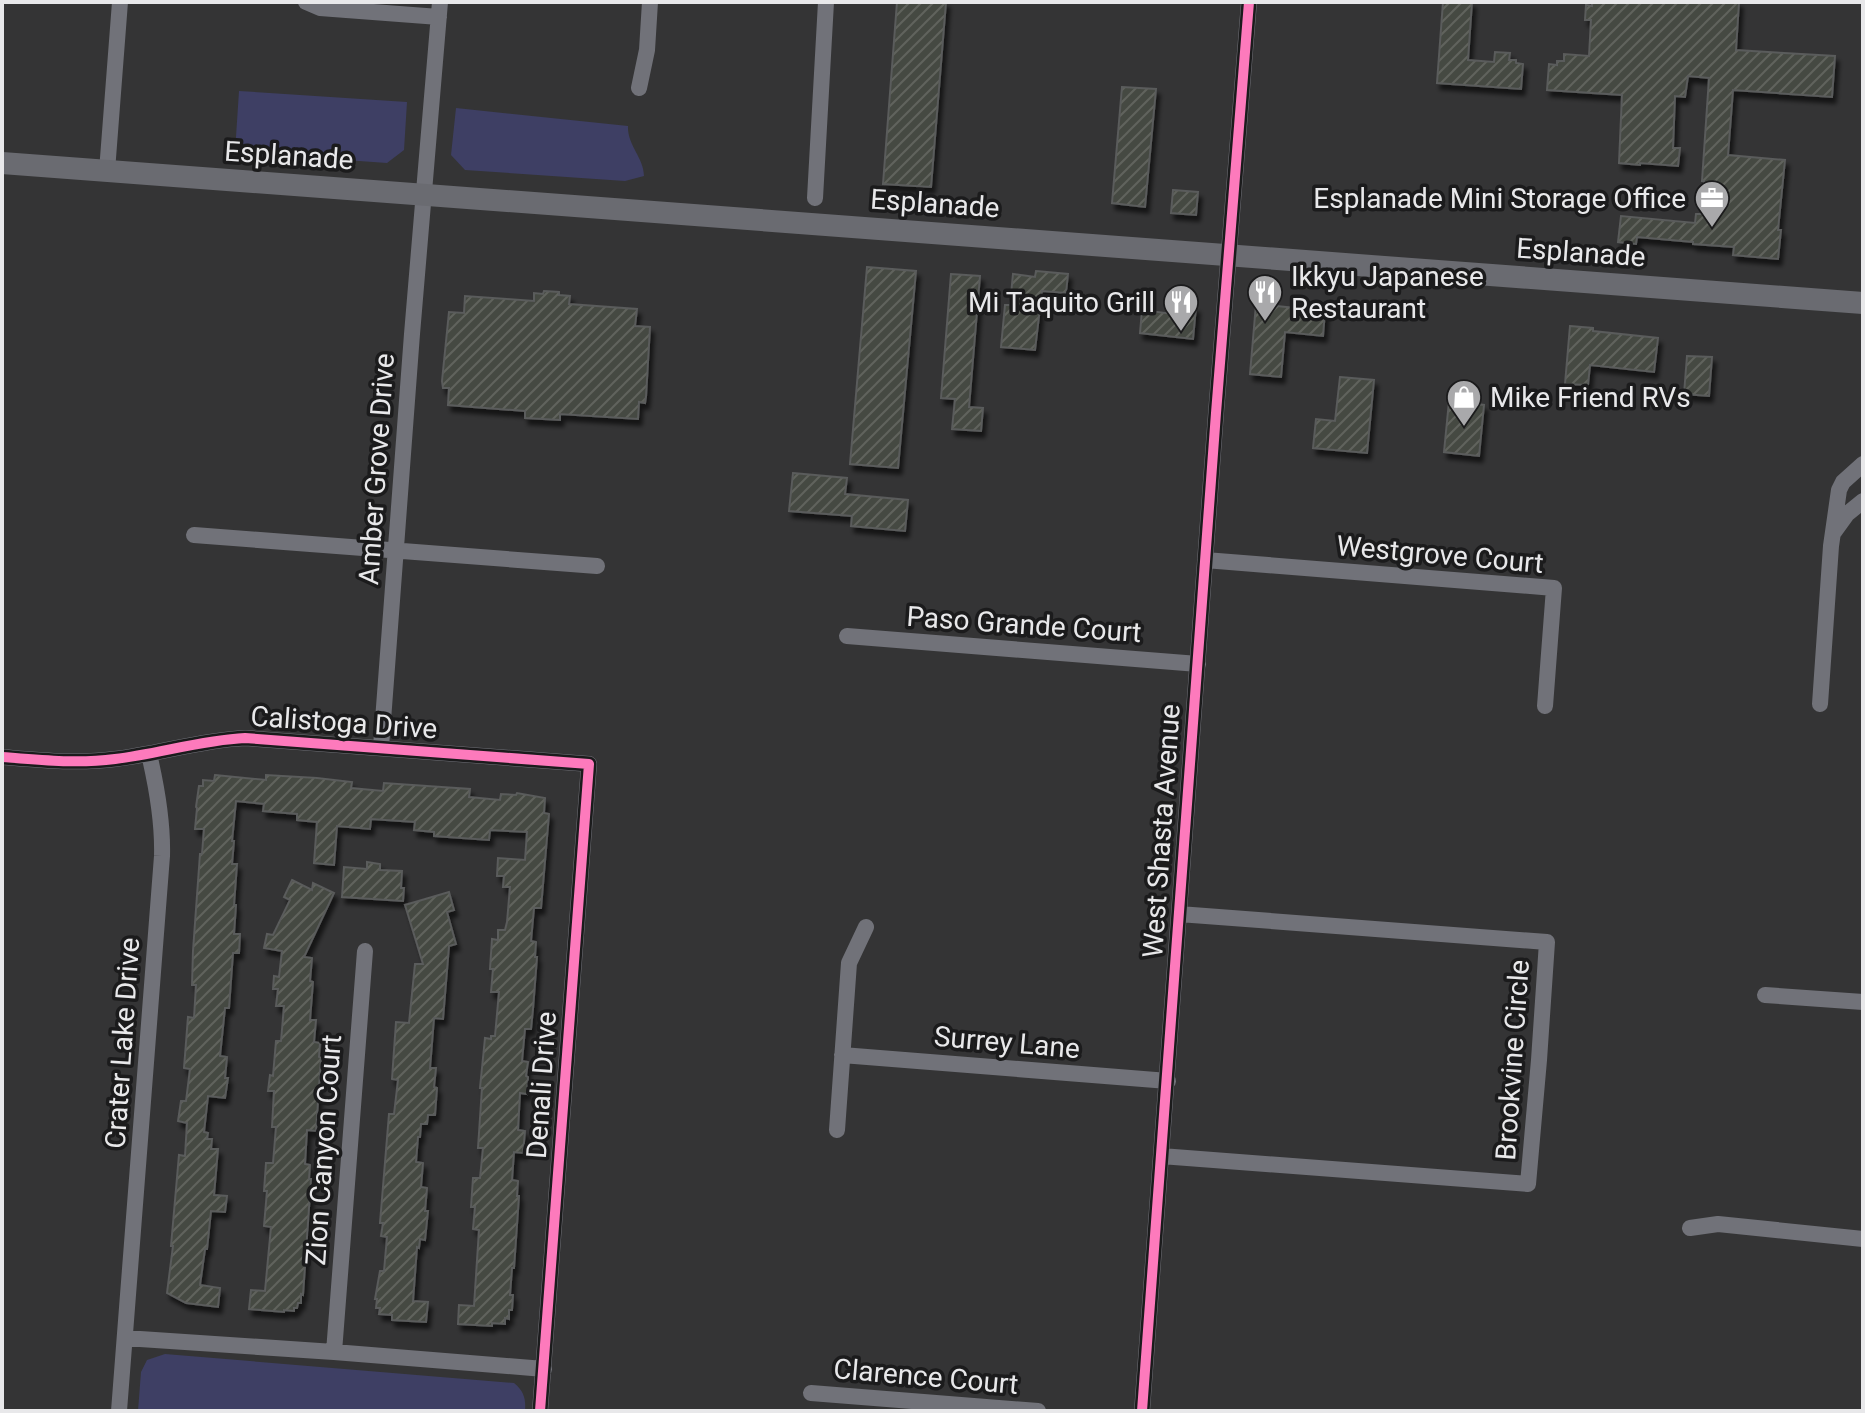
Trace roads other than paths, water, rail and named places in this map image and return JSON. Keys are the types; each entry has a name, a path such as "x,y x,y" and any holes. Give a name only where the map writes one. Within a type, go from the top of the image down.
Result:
{"main road":[{"name":"Esplanade","path":"2,163 1863,303"}],"street":[{"path":"107,171 120,2"},
{"path":"306,2 320,8 440,10"},
{"path":"639,88 647,50 650,2"},
{"path":"815,198 826,2"},
{"name":"West Shasta Avenue","path":"1142,1411 1249,2"},
{"name":"Amber Grove Drive","path":"381,747 440,10"},
{"path":"1820,704 1833,535 1842,486 1863,464"},
{"path":"1842,486 1856,479 1863,483"},
{"path":"1842,486 1840,498 1845,504 1851,506 1861,502"},
{"path":"1833,535 1842,519 1861,502"},
{"path":"194,535 597,566"},
{"name":"Westgrove Court","path":"1205,560 1554,588 1545,706"},
{"name":"Paso Grande Court","path":"847,636 1198,664"},
{"name":"Calistoga Drive","path":"2,757 85,762 245,738 589,764"},
{"name":"Crater Lake Drive","path":"119,1411 162,856 161,811 149,754"},
{"name":"Denali Drive","path":"540,1411 589,764"},
{"name":"Brookvine Circle","path":"1161,1156 1528,1184 1539,1060 1547,942 1179,914"},
{"path":"837,1130 849,963 866,927"},
{"name":"Zion Canyon Court","path":"334,1352 365,951"},
{"path":"1765,995 1863,1002"},
{"name":"Surrey Lane","path":"842,1055 1168,1081"},
{"path":"1690,1228 1718,1224 1863,1239"},
{"path":"125,1338 544,1369"},
{"name":"Clarence Court","path":"811,1393 1038,1411"}],"place":[{"name":"Esplanade Mini Storage Office","path":"1712,229"},
{"name":"Ikkyu Japanese Restaurant","path":"1265,323"},
{"name":"Mi Taquito Grill","path":"1181,333"},
{"name":"Mike Friend RVs","path":"1464,428"}]}
